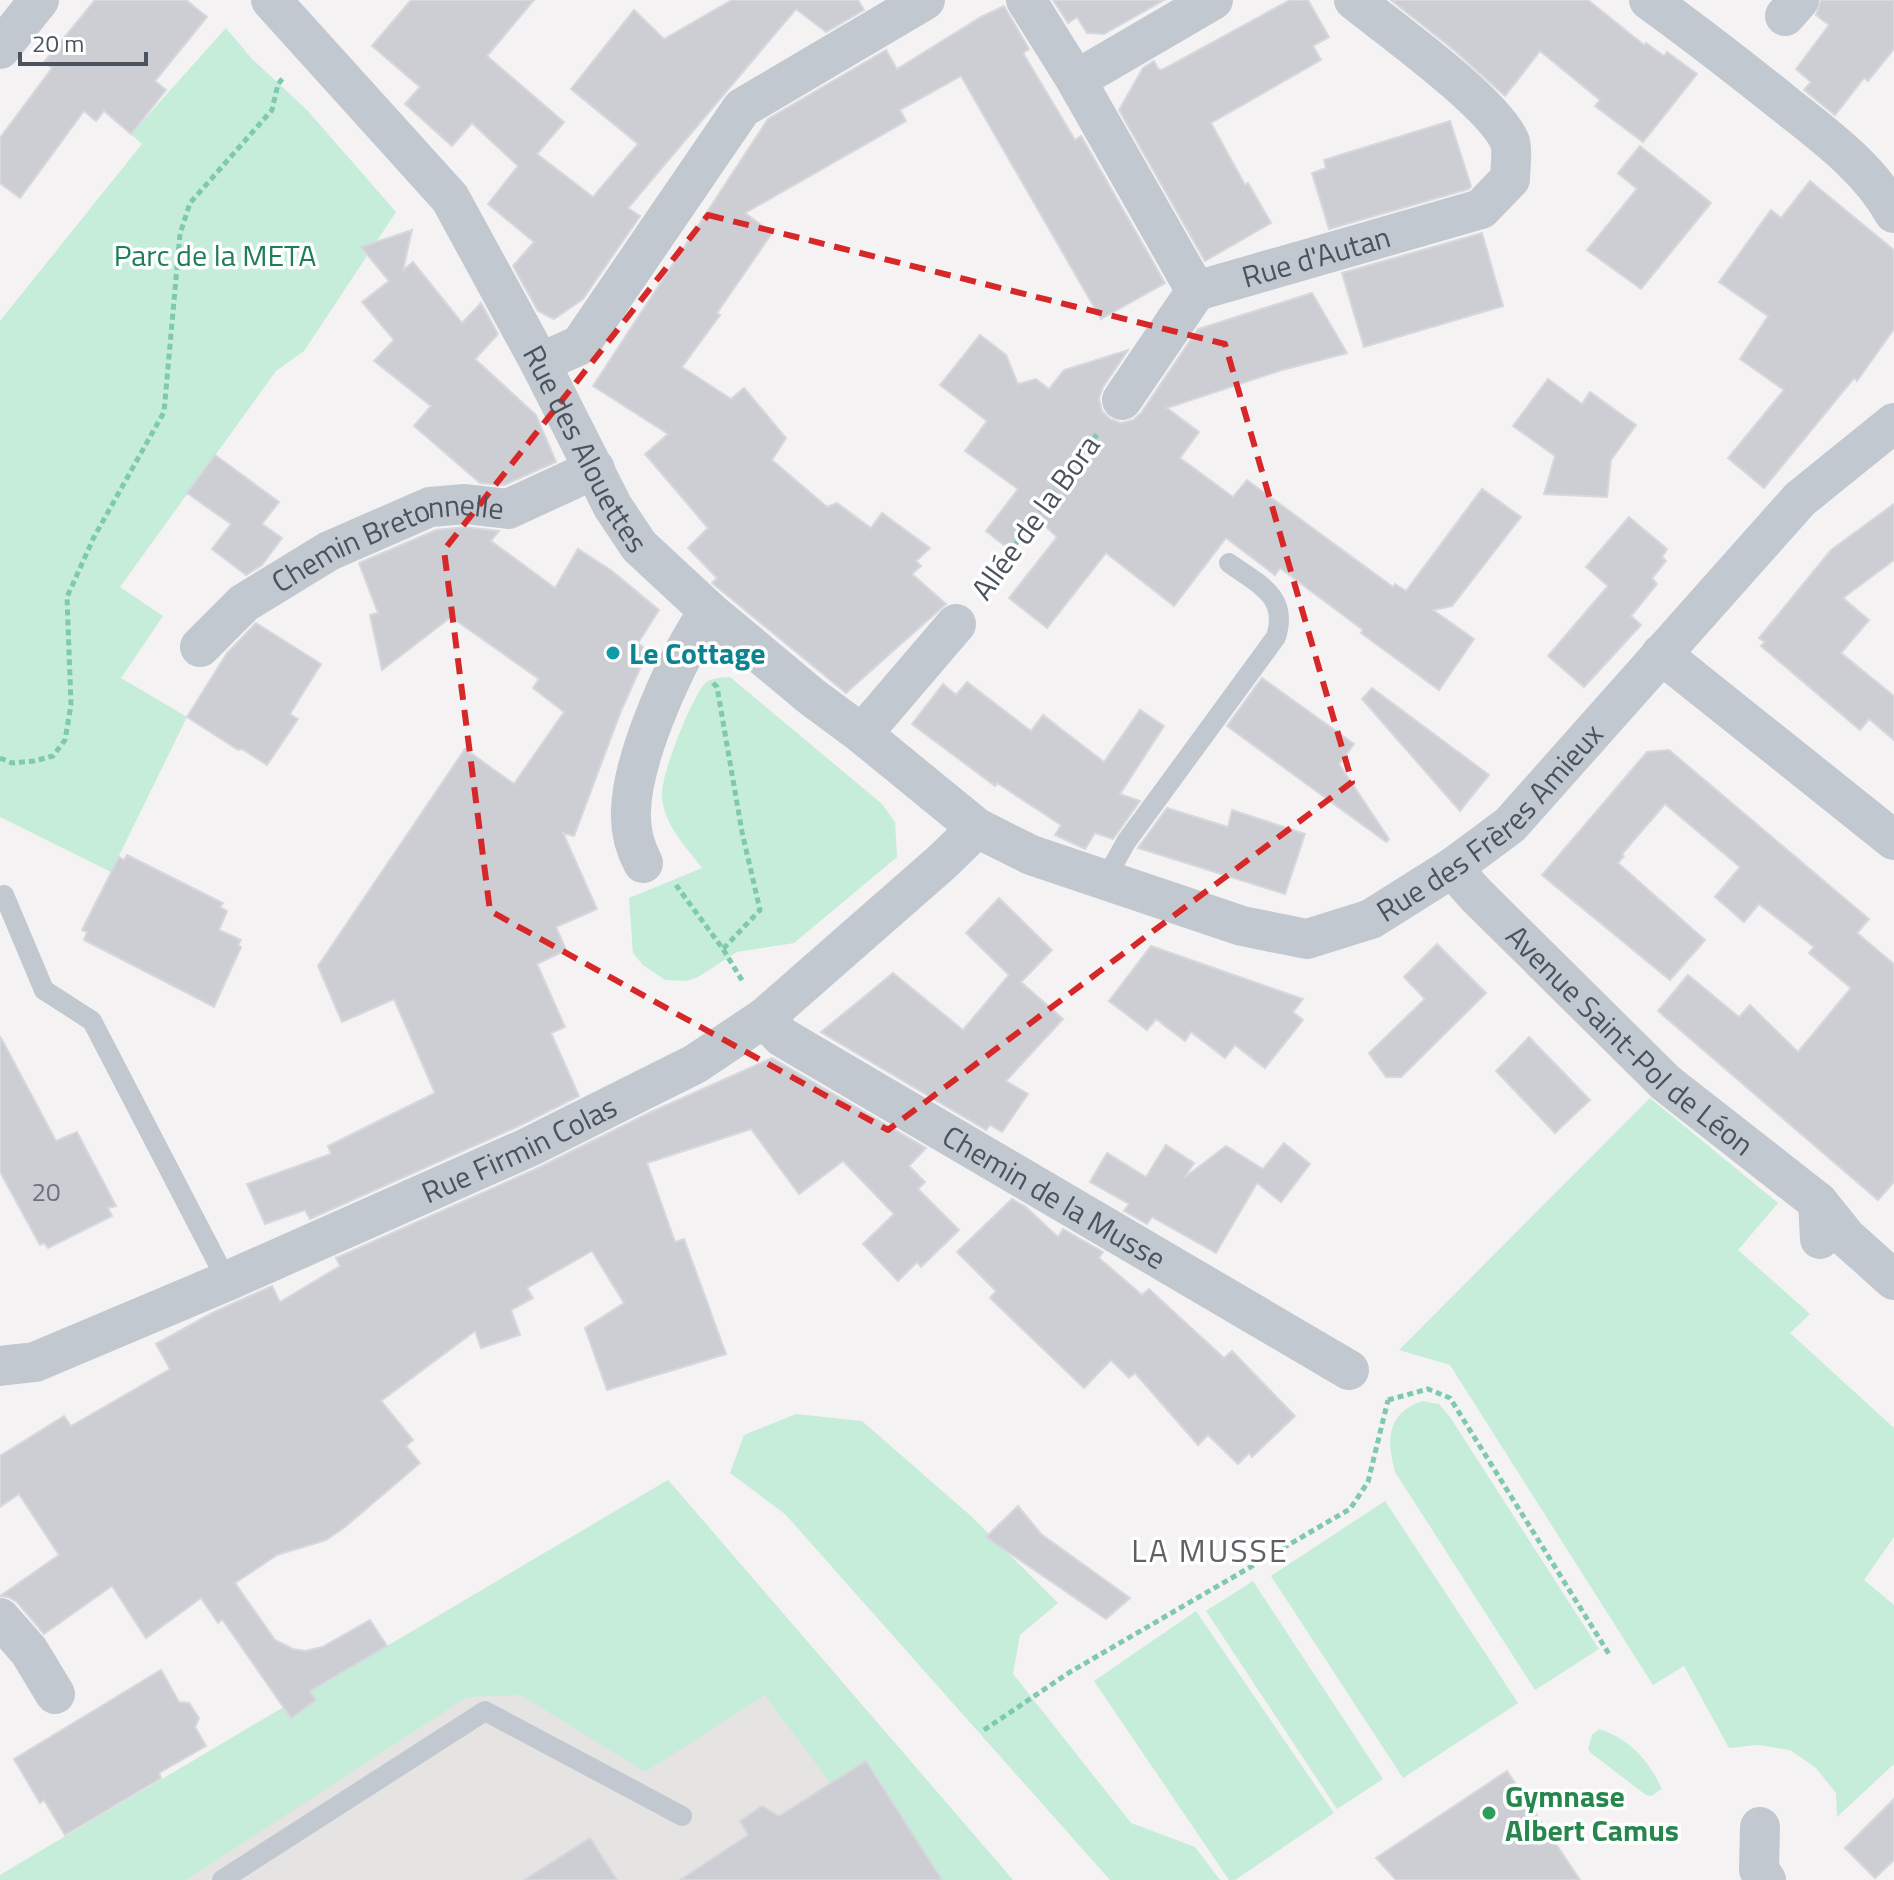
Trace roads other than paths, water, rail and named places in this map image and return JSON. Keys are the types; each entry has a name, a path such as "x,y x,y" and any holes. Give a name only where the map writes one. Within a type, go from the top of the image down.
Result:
{"street":[{"path":"0,49 39,0"},
{"path":"540,363 580,345 742,108 925,0"},
{"path":"1026,0 1076,80 1196,291 1122,400"},
{"path":"1076,80 1213,0"},
{"name":"Rue d'Autan","path":"1196,291 1481,209 1510,179 1510,144 1494,118 1457,83 1354,0"},
{"path":"1649,0 1707,41 1837,146 1866,175 1894,213"},
{"name":"Rue des Alouettes","path":"275,1 450,198 540,363 613,507 639,546 709,611 812,697 977,828"},
{"name":"Rue des Frères Amieux","path":"977,828 1031,855 1242,926 1307,939 1371,919 1452,868 1510,825 1800,499 1894,423"},
{"name":"Chemin Bretonnelle","path":"200,647 244,603 329,551 430,507 465,504 508,509 595,469"},
{"path":"643,863 634,844 630,811 637,767 681,657 709,611"},
{"name":"Allée de la Bora","path":"862,734 956,624"},
{"path":"1661,654 1894,840"},
{"name":"Rue Firmin Colas","path":"0,1366 35,1362 227,1281 529,1147 695,1064 764,1018 977,828"},
{"name":"Avenue Saint-Pol de Léon","path":"1452,868 1666,1083 1819,1220 1847,1238 1894,1280"},
{"name":"Chemin de la Musse","path":"764,1018 782,1037 1349,1370"},
{"path":"0,1618 29,1651 55,1694"},
{"path":"1760,1827 1759,1870 1766,1880"}],"lane":[{"path":"1105,880 1126,842 1276,637 1281,621 1278,604 1265,589 1229,563"},
{"path":"0,898 4,895 44,990 92,1021 227,1281"},
{"path":"222,1880 485,1711 682,1816"}],"place":[{"name":"Le Cottage","path":"613,653"},
{"name":"Gymnase Albert Camus","path":"1489,1813"}],"district":[{"name":"LA MUSSE","path":"1210,1550"}],"park label":[{"name":"Parc de la META","path":"215,255"}]}
